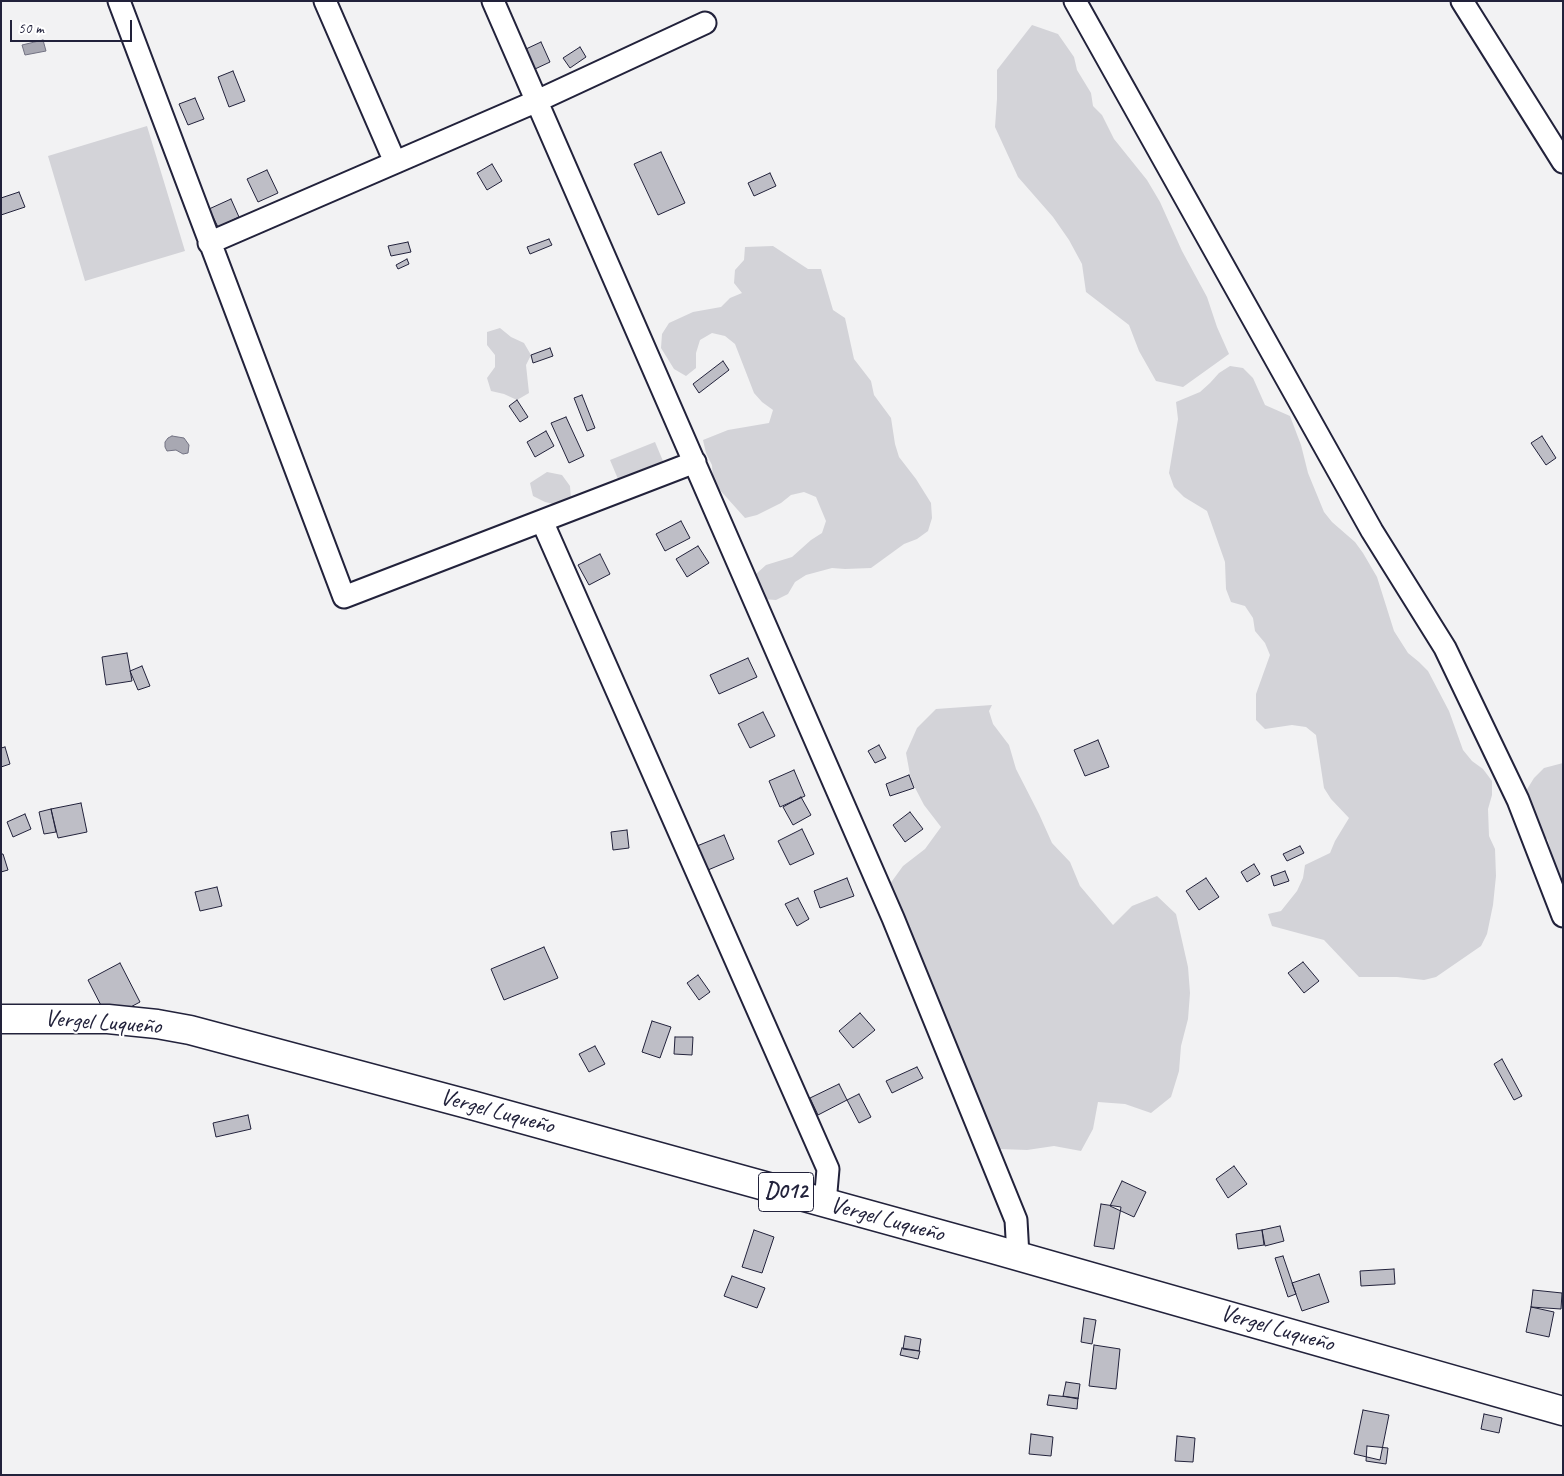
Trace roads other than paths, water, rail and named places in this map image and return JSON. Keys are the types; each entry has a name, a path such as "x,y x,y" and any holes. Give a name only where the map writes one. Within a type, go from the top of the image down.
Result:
{"main road":[{"name":"Vergel Luqueño","path":"1,1019 108,1019 157,1024 190,1030 475,1106 1018,1256 1563,1411"}],"street":[{"path":"119,1 344,597 695,462"},
{"path":"325,1 395,162"},
{"path":"493,1 893,918 1016,1220 1018,1256"},
{"path":"1075,1 1372,531 1445,648 1518,800 1563,916"},
{"path":"1462,1 1563,162"},
{"path":"209,243 536,101 705,23"},
{"path":"542,521 828,1169 825,1203"}]}
